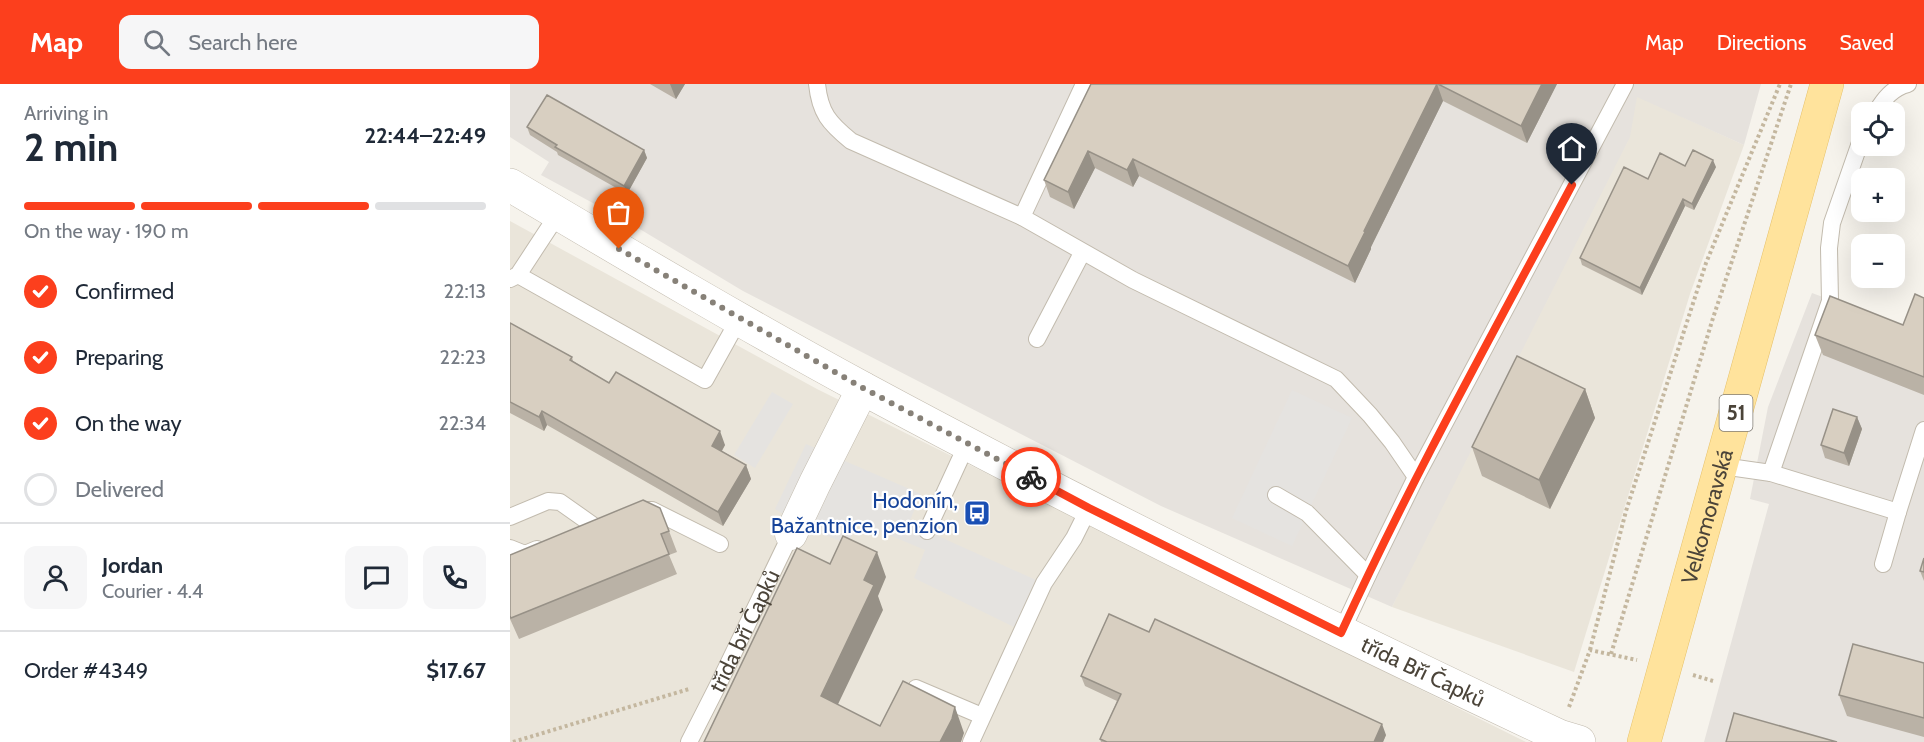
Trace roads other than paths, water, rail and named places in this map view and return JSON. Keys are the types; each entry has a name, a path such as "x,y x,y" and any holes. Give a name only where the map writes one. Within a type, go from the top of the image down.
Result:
{"main road":[{"name":"Velkomoravská","path":"1644,742 1827,84"}],"street":[{"name":"třída Bří Čapků","path":"510,185 863,388 1089,508 1341,633 1569,739"},
{"name":"třída bří Čapků","path":"791,534 863,388"}],"lane":[{"path":"817,84 819,102 832,125 851,141 1022,217 1133,280 1336,379 1370,415 1416,477"},
{"path":"1022,217 1084,84"},
{"path":"1341,633 1416,477 1625,84"},
{"path":"1882,102 1884,98 1908,84"},
{"path":"1771,473 1830,301 1829,248 1832,223 1855,156"},
{"path":"558,214 514,277 705,380 740,319"},
{"path":"1036,339 1082,253"},
{"path":"1882,564 1924,430"},
{"path":"927,531 968,444"},
{"path":"1722,466 1771,473 1898,512"},
{"path":"1276,495 1307,513 1368,574"},
{"path":"510,517 549,501 560,502 594,526"},
{"path":"971,742 1044,583 1074,538 1089,508"},
{"path":"574,534 632,510 652,510 720,544"},
{"name":"třída bří Čapků","path":"689,742 791,534"},
{"path":"510,548 525,554 554,542"},
{"path":"916,688 982,716"}],"place":[{"name":"Hodonín, Bažantnice, penzion","path":"977,513"}]}
